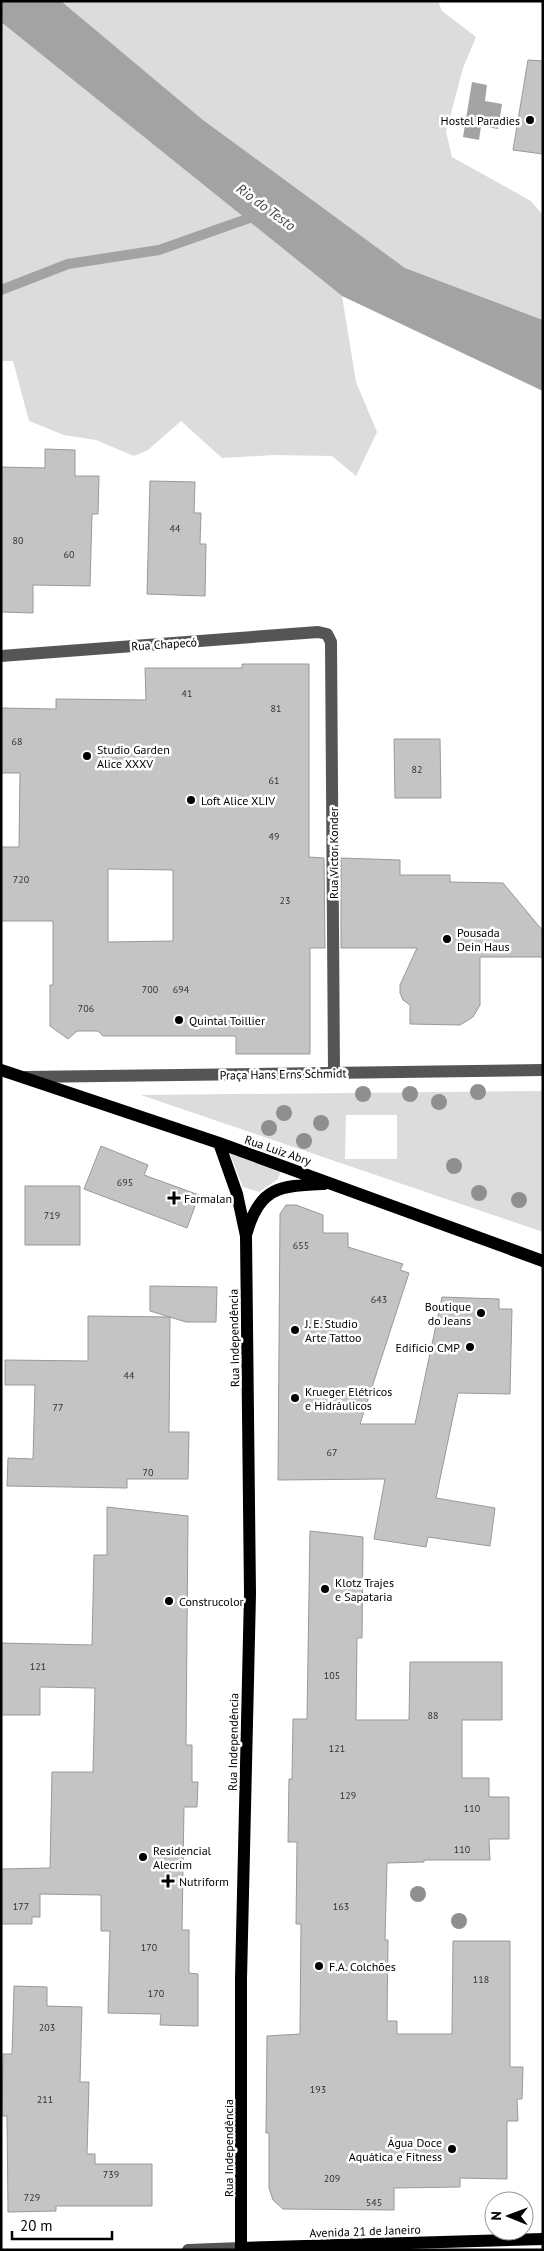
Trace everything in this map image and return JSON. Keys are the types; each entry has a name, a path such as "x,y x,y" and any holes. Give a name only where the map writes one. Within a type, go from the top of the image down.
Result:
{"main road":[{"name":"Rua Luiz Abry","path":"1,1070 219,1143 543,1260"},
{"name":"Rua Independência","path":"219,1143 237,1194 246,1236 250,1594 242,1960 241,2249"},
{"name":"Rua Independência","path":"246,1236 252,1216 261,1200 272,1192 284,1187 332,1183"},
{"name":"Avenida 21 de Janeiro","path":"241,2249 543,2239"}],"street":[{"name":"Rua Chapecó","path":"1,656 318,632 327,634"},
{"name":"Rua Victor Konder","path":"327,634 331,642 334,1074"},
{"name":"Praça Hans Erns Schmidt","path":"24,1078 543,1070"},
{"name":"Avenida 21 de Janeiro","path":"188,2250 241,2249"}],"shaded area":[{"path":"61,1 438,1 442,11 476,37 463,68 446,132 452,157 531,201 543,215 543,320 405,268 203,120"},
{"path":"1,22 342,296 356,382 377,432 356,476 332,456 274,455 222,458 181,421 148,450 134,456 96,440 64,435 29,421 13,361 1,361"},
{"path":"543,1091 543,1232 141,1095","holes":["346,1115 397,1115 397,1159 345,1159"]},
{"path":"230,1154 281,1170 278,1179 259,1192 243,1187"}],"water":[{"name":"Rio do Testo","path":"1,1 61,1 203,120 405,268 543,320 543,391 342,296 1,22"},
{"path":"472,82 487,85 485,101 502,104 498,129 481,126 479,140 463,137"}],"building":[{"name":"Hostel Paradies","path":"528,60 543,61 543,154 513,150"},
{"path":"45,449 75,450 75,476 99,476 98,514 92,514 90,586 33,585 33,613 1,612 1,467 45,468"},
{"path":"150,481 195,482 194,513 201,513 200,544 206,544 205,596 147,594"},
{"path":"242,664 309,664 309,857 324,858 325,948 310,948 310,1054 236,1054 236,1036 103,1036 98,1031 77,1031 68,1039 50,1026 50,985 53,985 53,921 1,921 1,847 19,847 20,773 1,773 1,708 56,709 56,699 146,700 145,668 242,668","holes":["108,869 173,870 173,941 108,942"]},
{"path":"394,739 440,739 441,798 395,798"},
{"name":"Pousada Dein Haus","path":"341,858 400,860 400,875 450,875 450,882 503,883 543,931 543,957 480,957 480,1005 473,1017 460,1025 410,1024 410,1005 403,1000 400,993 400,985 417,948 341,948"},
{"path":"101,1146 148,1165 144,1175 199,1195 187,1228 84,1189"},
{"path":"25,1186 80,1186 80,1245 25,1245"},
{"path":"286,1205 296,1205 323,1215 323,1233 348,1233 348,1247 403,1264 400,1270 409,1273 360,1424 415,1424 442,1297 499,1299 499,1309 512,1309 510,1394 458,1393 436,1498 495,1508 490,1546 428,1537 426,1547 374,1539 385,1479 278,1480 280,1214"},
{"path":"150,1286 217,1287 216,1322 186,1322 150,1311"},
{"path":"88,1316 170,1317 169,1432 189,1432 188,1479 127,1479 127,1488 7,1486 8,1458 33,1459 35,1385 5,1385 5,1360 88,1361"},
{"path":"107,1507 188,1516 186,1745 192,1745 192,1782 198,1782 197,1807 184,1807 182,1930 189,1930 189,1973 198,1974 198,2026 160,2025 161,2014 108,2013 110,1931 101,1931 101,1895 40,1894 40,1917 32,1917 32,1924 1,1924 1,1869 50,1868 52,1772 93,1772 95,1688 40,1687 40,1715 1,1715 1,1643 92,1645 94,1555 107,1555"},
{"path":"310,1531 363,1537 362,1638 357,1638 356,1720 409,1720 410,1662 502,1662 502,1720 462,1720 462,1778 489,1778 489,1797 509,1797 509,1839 489,1839 490,1860 424,1860 424,1862 387,1863 385,1940 388,1940 387,2021 397,2021 397,2034 452,2034 453,1941 510,1941 510,2067 523,2067 522,2099 517,2099 518,2121 507,2121 507,2179 460,2178 460,2187 394,2188 394,2210 283,2209 273,2200 269,2188 269,2133 266,2133 267,2036 300,2034 301,1924 296,1924 297,1842 288,1842 289,1779 292,1779 293,1719 307,1719"},
{"path":"14,1986 47,1987 47,2006 82,2007 80,2082 89,2082 87,2154 95,2154 95,2164 152,2164 152,2206 56,2206 56,2211 8,2212 7,2116 2,2116 3,2054 12,2054"}],"waterway":[{"name":"Rio do Testo","path":"1,290 68,264 159,250 258,215"}],"place":[{"name":"Hostel Paradies","path":"530,120"},
{"name":"Studio Garden Alice XXXV","path":"87,756"},
{"name":"Loft Alice XLIV","path":"191,800"},
{"name":"Pousada Dein Haus","path":"447,939"},
{"name":"Quintal Toillier","path":"179,1020"},
{"name":"Farmalan","path":"174,1198"},
{"name":"Boutique do Jeans","path":"481,1313"},
{"name":"J. E. Studio Arte Tattoo","path":"295,1330"},
{"name":"Edifício CMP","path":"470,1347"},
{"name":"Krueger Elétricos e Hidráulicos","path":"295,1398"},
{"name":"Klotz Trajes e Sapataria","path":"325,1589"},
{"name":"Construcolor","path":"169,1601"},
{"name":"Residencial Alecrim","path":"143,1857"},
{"name":"Nutriform","path":"168,1881"},
{"name":"F.A. Colchões","path":"319,1966"},
{"name":"Água Doce Aquática e Fitness","path":"452,2149"}]}
